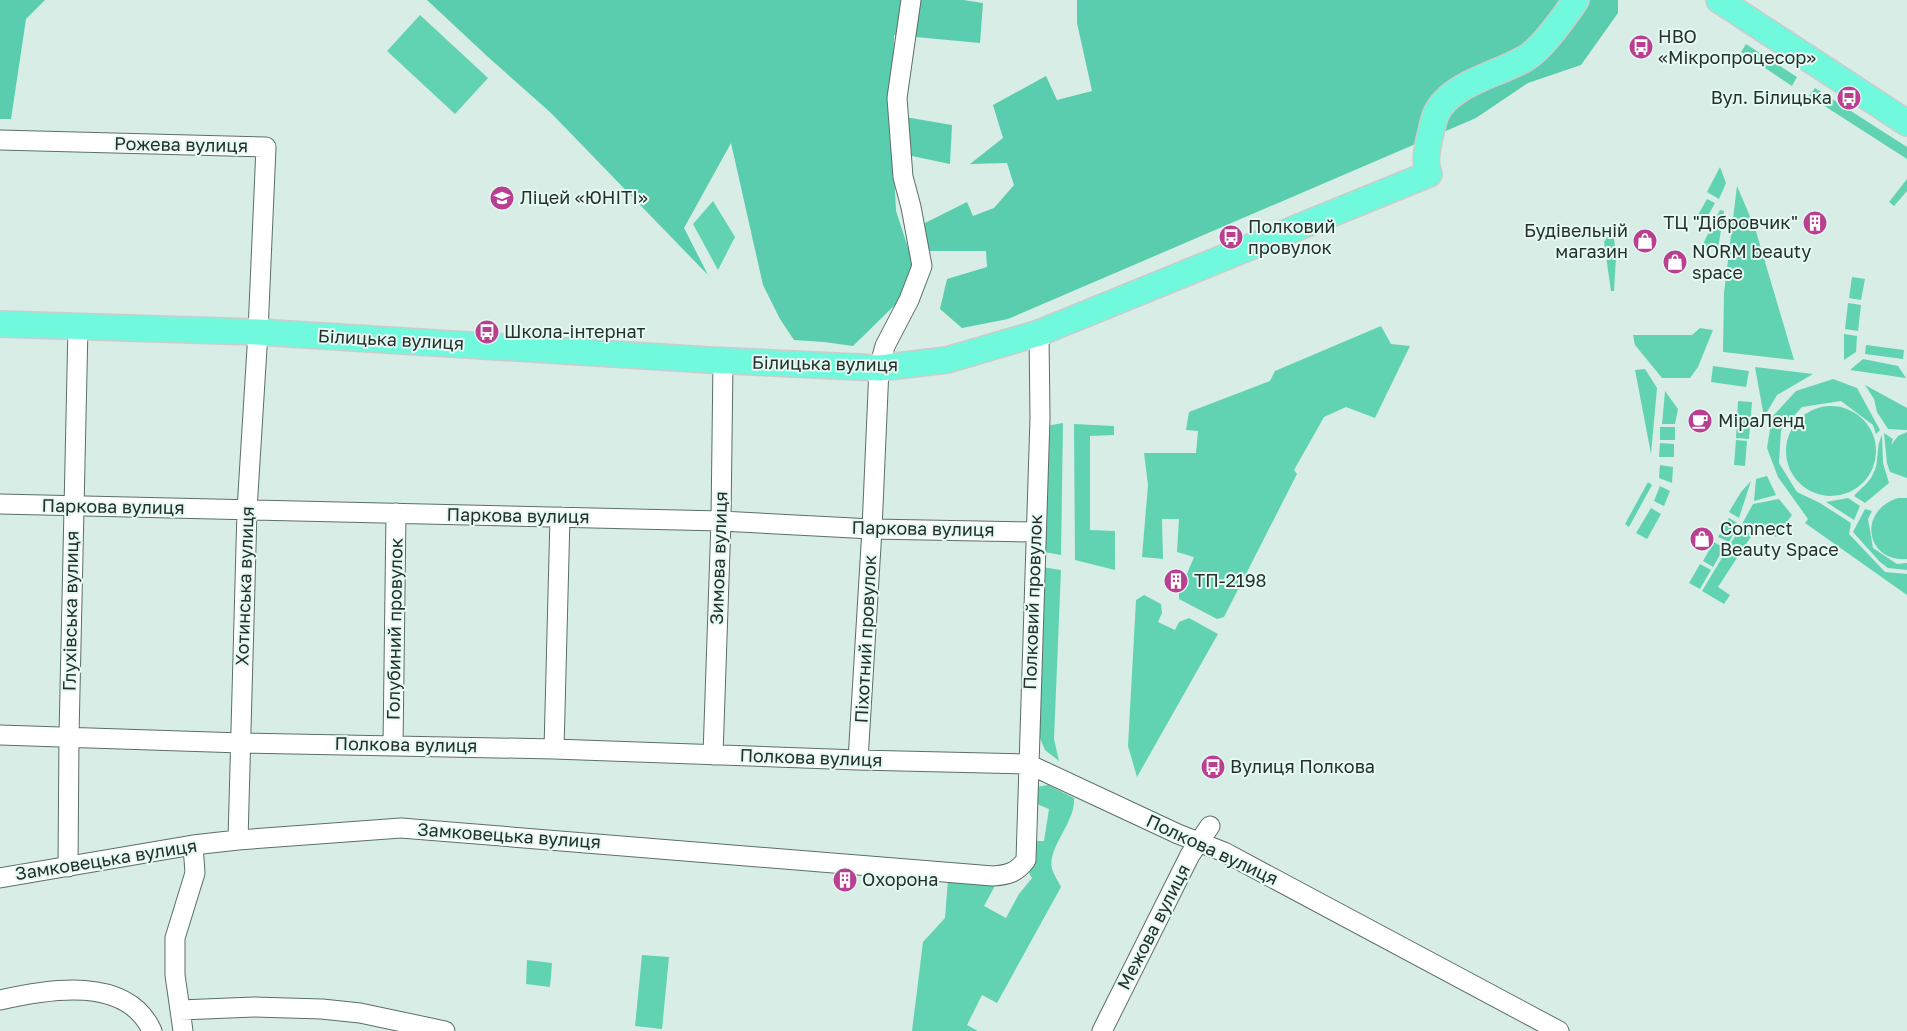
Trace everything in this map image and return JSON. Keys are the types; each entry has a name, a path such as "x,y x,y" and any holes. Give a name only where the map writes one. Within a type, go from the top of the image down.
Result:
{"main road":[{"name":"Білицька вулиця","path":"0,324 258,332 723,361 879,368 947,360 1039,333 1429,174 1425,165 1428,144 1436,114 1449,98 1478,79 1527,58 1554,31 1576,0"},
{"path":"1719,0 1907,123"}],"street":[{"name":"Піхотний провулок","path":"858,760 872,529 879,368 884,346 909,300 922,266 911,207 903,177 897,98 911,0"},
{"name":"Рожева вулиця","path":"0,140 266,147 258,332"},
{"name":"Глухівська вулиця","path":"68,867 78,326"},
{"name":"Хотинська вулиця","path":"238,840 247,510 258,332"},
{"name":"Полковий провулок","path":"1019,869 1026,860 1040,418 1039,333"},
{"name":"Зимова вулиця","path":"713,755 721,521 723,361"},
{"name":"Паркова вулиця","path":"0,504 721,521 872,529 1036,532"},
{"name":"Голубиний провулок","path":"393,745 396,513"},
{"path":"554,749 560,517"},
{"name":"Полкова вулиця","path":"0,735 554,749 1028,764 1224,852 1559,1031"},
{"name":"Межова вулиця","path":"1102,1031 1190,855 1210,826"},
{"name":"Замковецька вулиця","path":"0,878 193,845 401,828 993,876 1008,875 1019,869"},
{"path":"183,1031 175,975 175,938 195,873 193,845"},
{"path":"0,1000 19,995 79,989 102,992 123,1001 141,1014 152,1031"},
{"path":"180,1010 254,1007 322,1009 360,1013 445,1031"}],"green space":[{"path":"0,0 45,0 26,19 11,119 0,119"},
{"path":"427,0 963,0 983,3 980,43 894,35 893,115 952,125 950,164 893,152 896,211 913,263 898,302 853,346 794,340 780,319 763,285 731,143 684,228 708,275 551,113"},
{"path":"1077,0 1618,0 1618,13 1581,65 1528,83 1476,118 1008,319 962,328 940,309 947,279 987,267 986,251 922,251 919,226 967,202 973,216 994,208 1014,185 1007,163 970,164 1003,138 993,105 1046,76 1057,100 1092,91 1077,23"},
{"path":"420,15 488,78 455,114 387,51"},
{"path":"1746,44 1797,77 1792,86 1741,52"},
{"path":"1815,88 1907,147 1907,159 1809,96"},
{"path":"1720,167 1726,183 1719,199 1707,192"},
{"path":"1907,179 1907,191 1894,206 1889,202"},
{"path":"1737,186 1755,228 1794,360 1723,352 1724,293"},
{"path":"1707,199 1715,203 1706,219 1698,215"},
{"path":"713,201 735,237 718,270 693,224"},
{"path":"1720,210 1724,211 1718,249 1702,246"},
{"path":"1609,234 1614,238 1616,257 1614,291 1611,291 1604,242"},
{"path":"1852,277 1865,279 1861,300 1849,298"},
{"path":"1848,303 1861,305 1858,331 1845,329"},
{"path":"1381,326 1391,344 1410,346 1375,418 1346,407 1324,417 1294,470 1297,474 1224,617 1217,619 1179,599 1179,593 1194,557 1177,552 1179,519 1162,519 1163,559 1142,557 1148,485 1144,453 1196,453 1198,431 1186,430 1189,412 1270,381 1275,371"},
{"path":"1700,328 1713,330 1698,367 1690,378 1662,378 1635,345 1633,335 1692,335"},
{"path":"1844,334 1857,336 1856,352 1844,360"},
{"path":"1866,345 1904,350 1903,359 1865,354"},
{"path":"1863,359 1898,366 1906,378 1850,370"},
{"path":"1713,366 1749,371 1746,387 1711,382"},
{"path":"1755,367 1813,374 1777,395 1764,417"},
{"path":"1645,369 1657,388 1651,454 1635,370"},
{"path":"1833,379 1857,388 1880,430 1876,434 1873,425 1841,401 1802,407 1781,430 1779,463 1797,492 1820,503 1851,523 1849,534 1885,572 1907,574 1907,595 1805,523 1808,519 1778,477 1767,448 1772,417 1796,391"},
{"path":"1865,385 1907,408 1907,430 1888,429 1877,412 1874,399"},
{"path":"1665,391 1678,409 1675,424 1662,424"},
{"path":"1738,401 1752,402 1749,439 1736,438"},
{"path":"1831,406 1848,410 1863,419 1872,434 1876,451 1872,468 1863,483 1848,492 1831,496 1814,492 1799,483 1790,468 1786,451 1790,434 1799,419 1814,410"},
{"path":"1063,423 1061,555 1044,552 1046,426"},
{"path":"1074,424 1114,426 1114,435 1090,436 1090,530 1115,531 1115,570 1075,560"},
{"path":"1660,427 1675,427 1675,440 1660,440"},
{"path":"1907,432 1907,478 1890,472 1887,463 1884,433 1893,439 1891,445 1898,436"},
{"path":"1882,435 1883,463 1889,483 1865,503 1854,496 1872,477"},
{"path":"1736,440 1747,441 1745,466 1734,465"},
{"path":"1660,443 1674,444 1674,457 1659,457"},
{"path":"1660,465 1673,467 1672,483 1659,478"},
{"path":"1767,476 1776,495 1754,501 1756,479"},
{"path":"1751,481 1739,518 1729,512 1741,492"},
{"path":"1648,482 1652,485 1629,527 1625,524"},
{"path":"1660,486 1670,491 1664,506 1654,501"},
{"path":"1848,498 1860,506 1854,520 1826,502"},
{"path":"1898,498 1907,498 1907,559 1893,558 1883,553 1875,544 1872,535 1872,524 1876,513 1885,504"},
{"path":"1779,499 1792,515 1776,537 1760,525 1742,524 1753,504"},
{"path":"1651,508 1661,514 1647,539 1636,533"},
{"path":"1865,509 1872,511 1868,519 1873,548 1897,564 1907,563 1907,570 1888,568 1880,562 1853,532"},
{"path":"1729,518 1739,524 1729,542 1718,537"},
{"path":"1740,528 1752,535 1718,587 1730,595 1724,604 1702,591"},
{"path":"1714,542 1724,548 1713,567 1703,561"},
{"path":"1700,564 1711,570 1700,589 1689,583"},
{"path":"1042,567 1061,570 1054,739 1059,761 1045,750 1039,736"},
{"path":"1144,595 1161,604 1162,613 1158,622 1175,630 1179,622 1189,618 1218,634 1137,777 1128,746 1136,600"},
{"path":"1048,785 1074,798 1071,816 1057,843 1052,861 1052,869 1061,887 997,1003 982,995 967,1025 978,1031 912,1031 923,942 945,918 948,880 997,882 984,906 1006,918 1019,894 1032,878 1029,873 1031,846 1035,841 1044,841 1049,809 1039,805 1033,799 1036,787"},
{"path":"642,955 669,957 662,1029 635,1026"},
{"path":"527,960 552,963 550,987 526,984"}],"place":[{"name":"НВО «Мікропроцесор»","path":"1641,47"},
{"name":"Вул. Білицька","path":"1849,98"},
{"name":"Ліцей «ЮНІТІ»","path":"502,198"},
{"name":"ТЦ \"Дібровчик\"","path":"1815,223"},
{"name":"Полковий провулок","path":"1231,237"},
{"name":"Будівельній магазин","path":"1645,241"},
{"name":"NORM beauty space","path":"1675,262"},
{"name":"Школа-інтернат","path":"487,332"},
{"name":"МіраЛенд","path":"1700,421"},
{"name":"Connect Beauty Space","path":"1702,539"},
{"name":"ТП-2198","path":"1176,581"},
{"name":"Вулиця Полкова","path":"1213,767"},
{"name":"Охорона","path":"845,880"}]}
